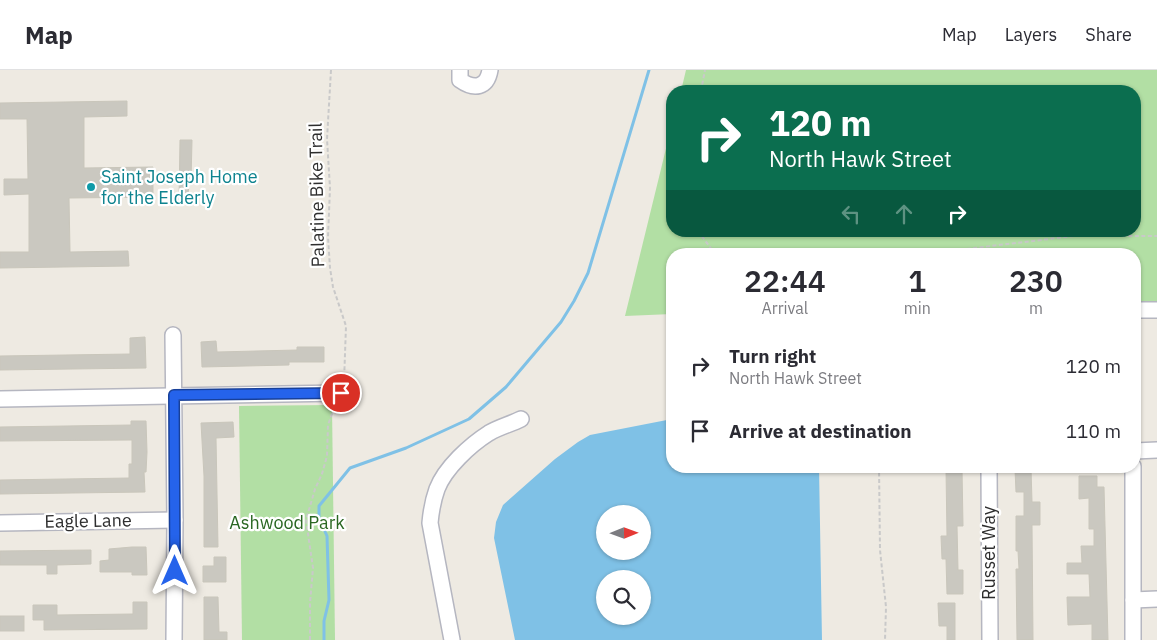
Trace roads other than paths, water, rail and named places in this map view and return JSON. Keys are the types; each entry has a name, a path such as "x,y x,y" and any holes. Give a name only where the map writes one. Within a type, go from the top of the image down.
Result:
{"street":[{"path":"460,70 460,80 468,85 476,86 484,84 488,79 490,70"},
{"path":"1141,310 1157,310"},
{"path":"173,335 174,640"},
{"path":"0,399 341,393"},
{"path":"452,640 430,523 432,504 437,488 457,460 490,433 521,419"},
{"path":"1141,451 1157,450"},
{"name":"Russet Way","path":"989,473 990,640"},
{"path":"1133,473 1133,640"},
{"name":"Eagle Lane","path":"0,523 175,520"},
{"path":"1133,600 1157,599"}],"water":[{"path":"666,420 666,473 819,473 822,640 515,640 494,538 496,522 503,505 555,459 590,435"}],"waterway":[{"path":"324,640 324,621 329,600 327,536 319,518 319,506 350,468 406,448 469,419 506,387 561,322 588,273 649,70"}],"place":[{"name":"Saint Joseph Home for the Elderly","path":"91,187"}],"park label":[{"name":"Ashwood Park","path":"287,523"}]}
